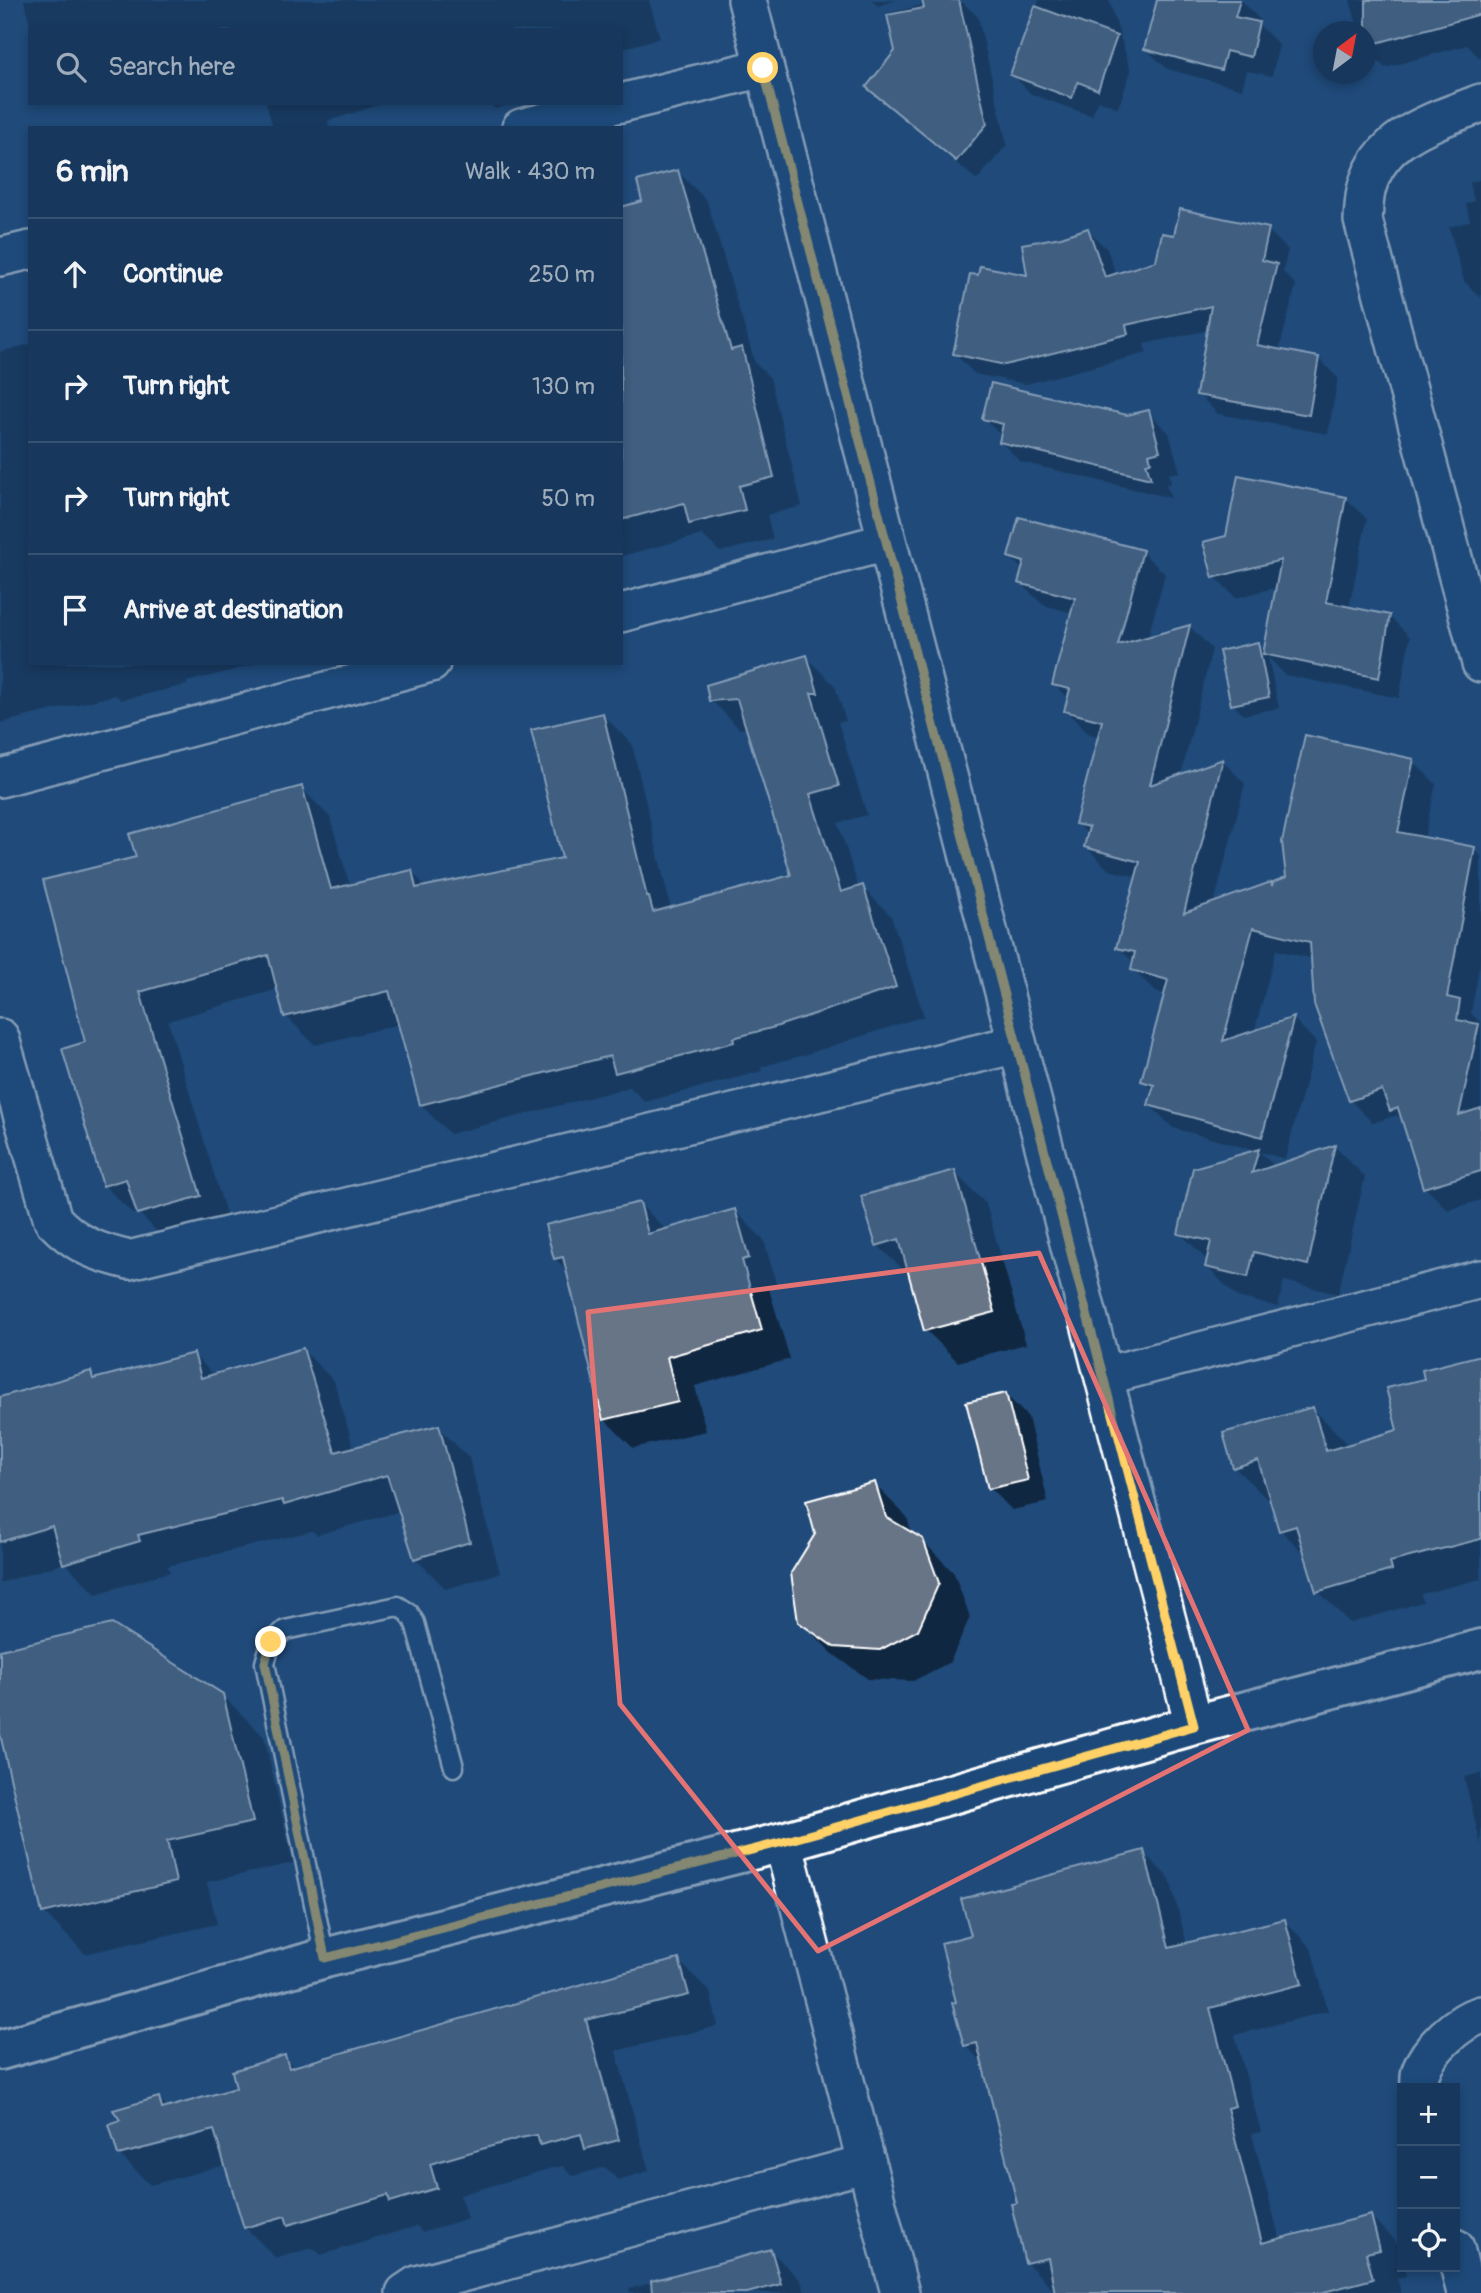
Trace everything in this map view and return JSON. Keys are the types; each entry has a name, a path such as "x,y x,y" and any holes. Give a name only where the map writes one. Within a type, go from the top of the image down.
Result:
{"street":[{"path":"747,0 1194,1726"},
{"path":"623,103 763,68"},
{"path":"1481,103 1412,131 1383,153 1367,186 1363,220 1481,663"},
{"path":"529,126 613,105"},
{"path":"0,257 28,250"},
{"path":"623,612 886,542"},
{"path":"0,778 424,665"},
{"path":"0,1038 52,1220 71,1239 100,1253 129,1260 1017,1044"},
{"path":"1104,1376 1481,1279"},
{"path":"0,2050 325,1958 783,1842 1194,1726 1481,1649"},
{"path":"783,1842 901,2293"},
{"path":"1420,2083 1420,2072 1441,2040 1469,2018 1481,2015"},
{"path":"405,2293 418,2285 867,2163"},
{"path":"1460,2268 1466,2293"}],"lane":[{"path":"325,1958 265,1663 271,1642 285,1630 297,1627 398,1606 409,1613 415,1623 454,1767"}],"highlighted area":[{"path":"1039,1253 1248,1730 818,1951 620,1704 588,1312"}],"building":[{"path":"922,0 959,0 987,124 956,161 866,87 895,51 887,15 924,8"},
{"path":"1157,0 1240,0 1235,17 1259,22 1251,57 1226,51 1221,70 1144,49"},
{"path":"1366,0 1481,0 1481,14 1376,43 1376,21 1366,21"},
{"path":"1035,6 1117,36 1098,90 1078,82 1072,98 1010,75"},
{"path":"678,170 731,350 742,347 774,477 739,486 745,510 689,524 684,503 623,519 623,206 642,201 637,181"},
{"path":"1180,209 1269,228 1262,260 1277,264 1257,345 1319,357 1309,415 1196,395 1211,306 1126,325 1128,334 1005,365 953,354 970,274 978,275 980,266 1027,275 1022,244 1061,237 1088,228 1105,277 1156,261 1162,233 1174,235"},
{"path":"991,383 1127,415 1149,410 1160,451 1149,454 1151,462 1146,463 1151,479 999,442 1003,424 982,419"},
{"path":"1238,475 1346,497 1326,602 1390,615 1379,678 1263,654 1281,560 1213,578 1203,542 1226,536"},
{"path":"1019,517 1143,550 1118,645 1190,625 1150,785 1223,759 1184,913 1271,882 1272,886 1273,882 1286,877 1282,842 1305,735 1414,759 1398,832 1475,847 1447,997 1460,1000 1457,1020 1479,1024 1459,1115 1481,1108 1481,1171 1423,1188 1398,1108 1390,1111 1382,1090 1349,1101 1314,1004 1310,942 1253,928 1223,1041 1294,1017 1262,1137 1148,1105 1154,1085 1141,1081 1168,980 1131,970 1135,952 1116,948 1140,862 1084,847 1089,827 1075,824 1102,721 1064,711 1070,689 1052,685 1075,598 1018,583 1024,562 1008,557"},
{"path":"1258,642 1269,697 1231,705 1219,651"},
{"path":"807,655 818,693 811,693 839,786 810,794 841,892 863,885 896,987 733,1038 734,1042 615,1073 610,1056 420,1105 389,991 284,1017 268,955 140,992 201,1196 137,1214 126,1179 103,1186 62,1049 85,1042 43,880 136,857 129,834 302,786 331,889 412,870 416,888 562,858 531,730 603,713 647,897 653,912 791,875 737,699 709,701 706,685"},
{"path":"1335,1145 1308,1265 1254,1252 1248,1277 1205,1267 1211,1241 1178,1234 1193,1168 1259,1149 1252,1173"},
{"path":"955,1170 995,1312 924,1331 899,1239 876,1246 861,1196"},
{"path":"640,1202 648,1234 735,1209 749,1258 742,1260 762,1330 667,1357 678,1402 603,1420 563,1257 554,1259 545,1225"},
{"path":"303,1348 335,1452 439,1425 470,1542 414,1559 387,1475 284,1505 282,1500 138,1535 140,1541 63,1564 52,1526 0,1542 0,1397 91,1371 93,1379 194,1353 201,1378"},
{"path":"1481,1355 1481,1539 1390,1562 1392,1570 1316,1592 1296,1526 1279,1531 1258,1460 1233,1468 1223,1433 1313,1407 1326,1451 1397,1430 1386,1388 1424,1379 1422,1370"},
{"path":"1006,1393 1028,1480 988,1489 966,1402"},
{"path":"875,1482 886,1517 923,1539 939,1583 918,1630 880,1650 834,1647 798,1622 791,1573 815,1534 806,1501"},
{"path":"112,1624 223,1694 253,1822 167,1841 176,1882 42,1913 0,1734 0,1650"},
{"path":"1144,1850 1169,1947 1285,1919 1302,1984 1210,2008 1235,2106 1227,2108 1262,2243 1371,2215 1380,2250 1366,2253 1373,2279 1320,2293 1055,2293 1048,2258 1025,2263 1011,2204 1017,2203 977,2043 964,2046 952,2003 956,2002 941,1943 971,1935 961,1899"},
{"path":"679,1959 689,1995 586,2020 619,2140 585,2149 581,2134 540,2145 537,2135 520,2138 430,2164 437,2188 390,2202 388,2195 288,2225 285,2216 244,2228 214,2130 118,2155 109,2124 120,2120 113,2110 159,2097 162,2109 236,2088 232,2071 285,2055 289,2068"},
{"path":"771,2249 781,2284 747,2293 652,2293 651,2281"}],"route":[{"path":"271,1642 265,1663 325,1958 783,1842 1194,1726 763,68"}]}
